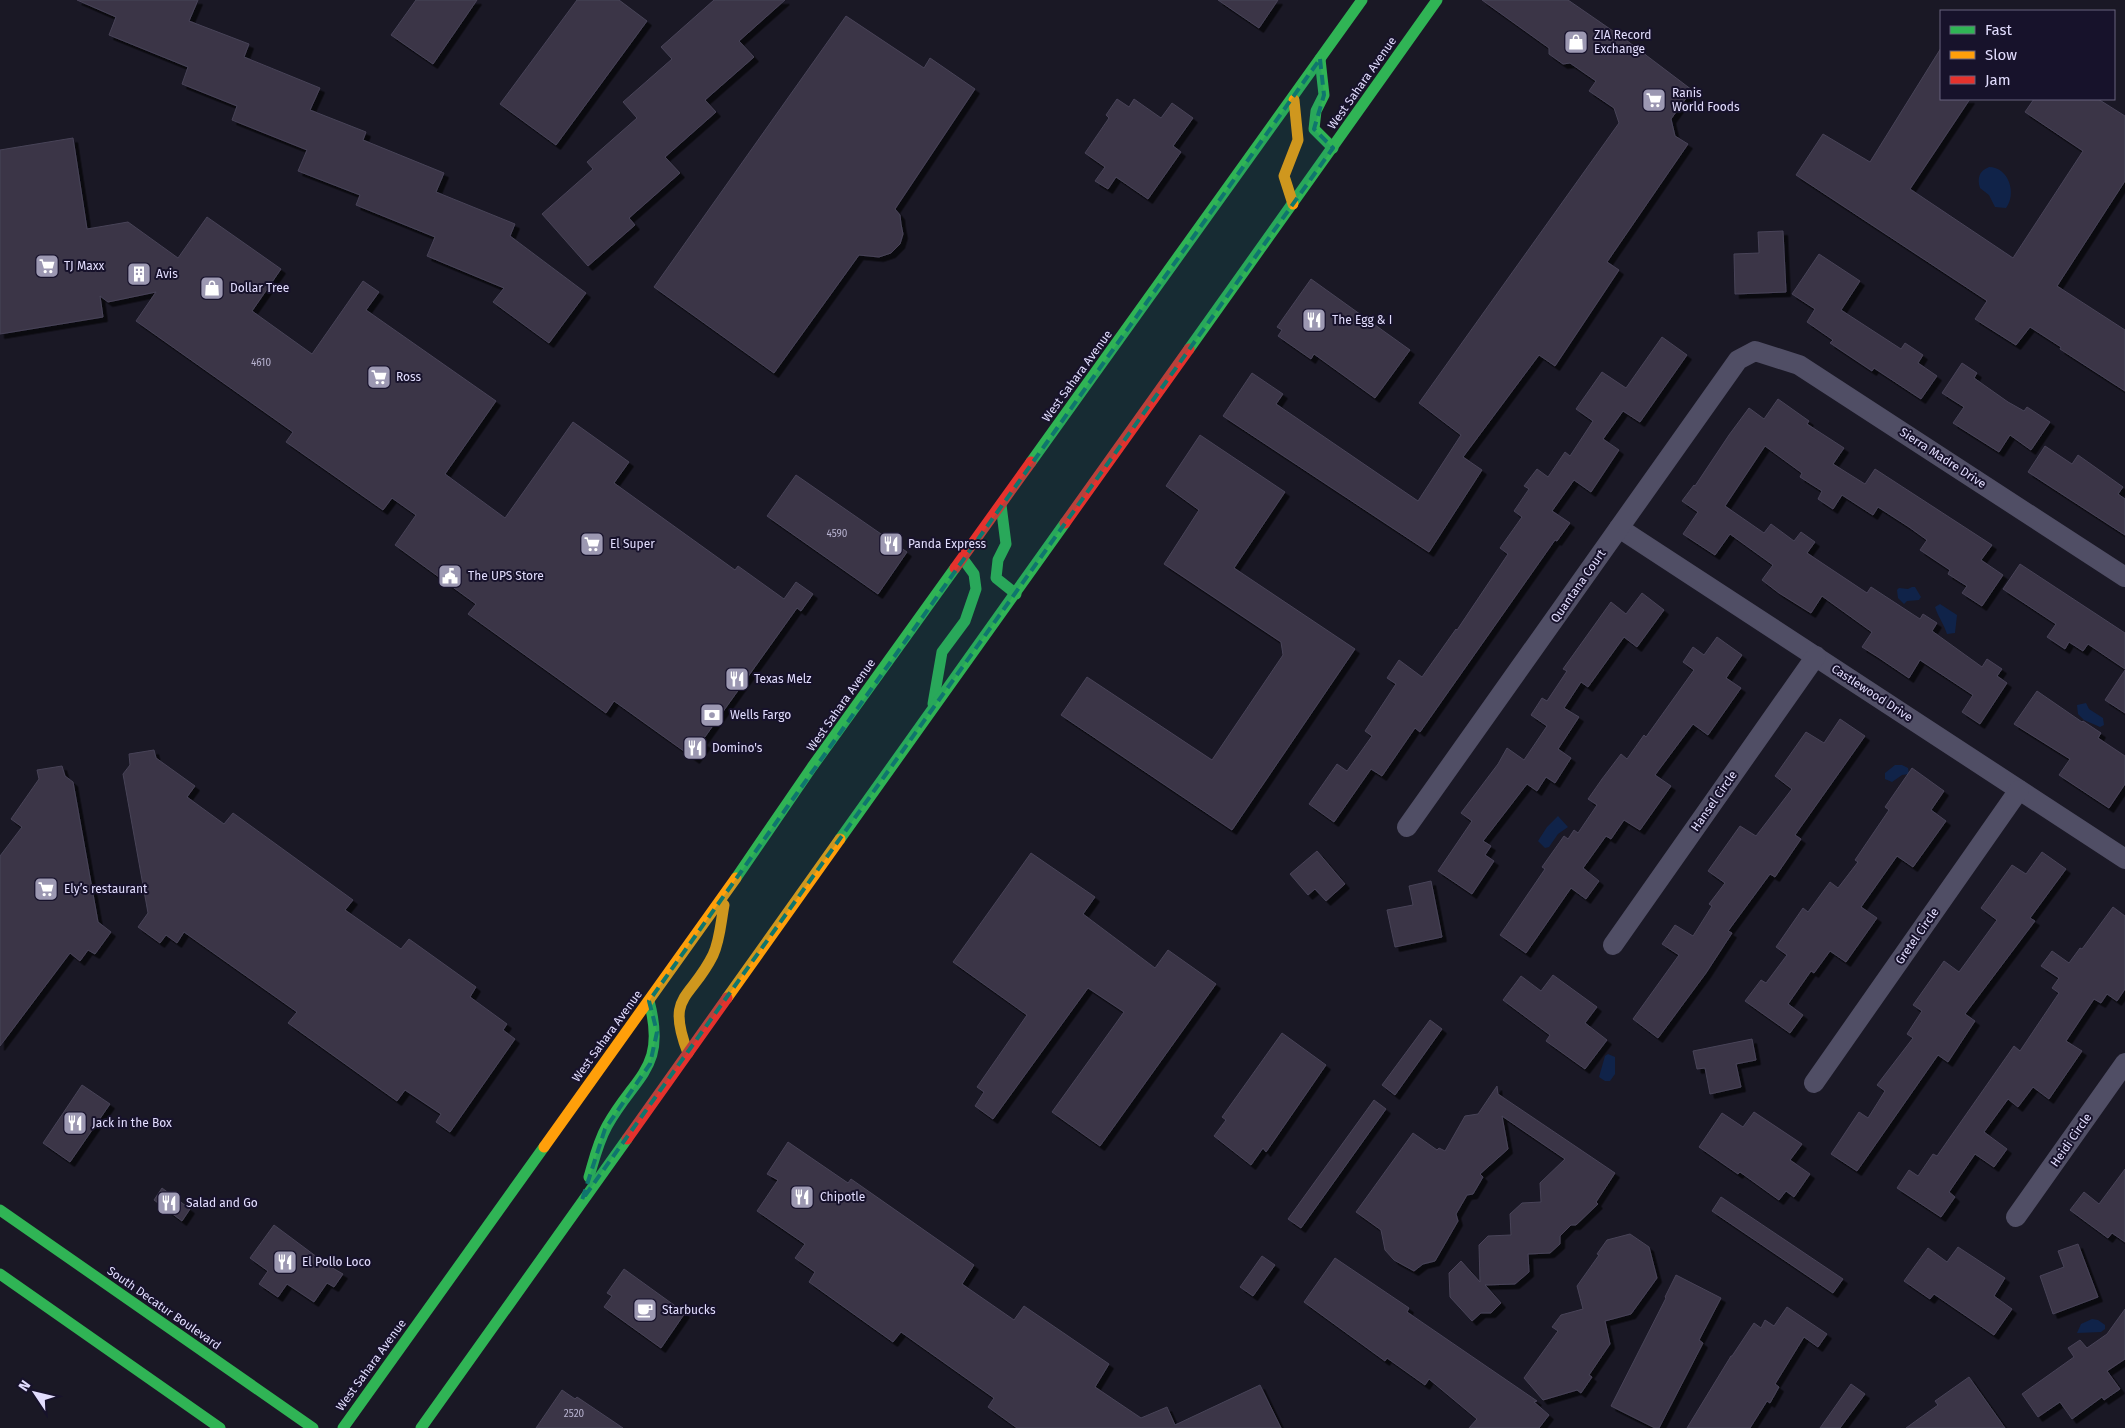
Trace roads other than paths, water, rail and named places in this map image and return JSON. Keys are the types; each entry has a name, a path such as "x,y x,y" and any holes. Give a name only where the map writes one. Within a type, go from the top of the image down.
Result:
{"main road":[{"name":"West Sahara Avenue","path":"343,1428 726,893 962,558 1294,100 1320,59 1362,0"},
{"name":"West Sahara Avenue","path":"421,1428 1437,0"},
{"path":"1320,59 1324,95 1316,111 1314,129 1333,148"},
{"path":"1293,204 1284,176 1298,140 1294,100"},
{"path":"1001,505 1006,544 998,560 996,578 1016,594"},
{"path":"932,711 942,652 965,621 976,589 974,574 962,558"},
{"path":"688,1053 678,1027 679,1006 689,988 713,955 726,893"},
{"path":"582,1200 605,1129 650,1064 657,1032 656,1022 649,1001"},
{"name":"South Decatur Boulevard","path":"0,1210 313,1428"},
{"path":"0,1274 220,1428"}],"street":[{"name":"Quantana Court","path":"1406,827 1738,360 1755,351"},
{"name":"Sierra Madre Drive","path":"1755,351 1799,365 2125,577"},
{"name":"Castlewood Drive","path":"1619,528 2125,859"},
{"name":"Hansel Circle","path":"1613,945 1816,656"},
{"name":"Gretel Circle","path":"1814,1083 2020,790"},
{"name":"Heidi Circle","path":"2016,1217 2125,1063"}],"water":[{"path":"1989,167 2002,171 2009,182 2011,196 2006,208 1995,207 1989,195 1980,188 1980,175"},
{"path":"1915,587 1921,597 1919,600 1907,601 1904,604 1898,598 1897,590 1899,588 1908,589"},
{"path":"1940,604 1957,615 1955,633 1947,634 1935,607"},
{"path":"2086,703 2089,709 2103,718 2104,725 2100,727 2084,720 2078,714 2077,705"},
{"path":"1895,765 1902,765 1908,768 1909,774 1902,775 1892,782 1885,779 1885,773"},
{"path":"1558,816 1568,827 1558,834 1549,847 1545,848 1538,841 1547,827"},
{"path":"1608,1054 1615,1057 1615,1074 1610,1081 1605,1081 1599,1077 1605,1056"},
{"path":"2092,1319 2098,1320 2105,1325 2105,1329 2101,1332 2077,1333 2081,1324"}],"place":[{"name":"ZIA Record Exchange","path":"1576,42"},
{"name":"Ranis World Foods","path":"1654,100"},
{"name":"TJ Maxx","path":"47,266"},
{"name":"Avis","path":"139,274"},
{"name":"Dollar Tree","path":"212,288"},
{"name":"The Egg & I","path":"1314,320"},
{"name":"Ross","path":"379,377"},
{"name":"El Super","path":"592,544"},
{"name":"Panda Express","path":"891,544"},
{"name":"The UPS Store","path":"450,576"},
{"name":"Texas Melz","path":"737,679"},
{"name":"Wells Fargo","path":"712,715"},
{"name":"Domino's","path":"695,748"},
{"name":"Ely’s restaurant","path":"46,889"},
{"name":"Jack in the Box","path":"75,1123"},
{"name":"Chipotle","path":"802,1197"},
{"name":"Salad and Go","path":"169,1203"},
{"name":"El Pollo Loco","path":"285,1262"},
{"name":"Starbucks","path":"645,1310"}]}
